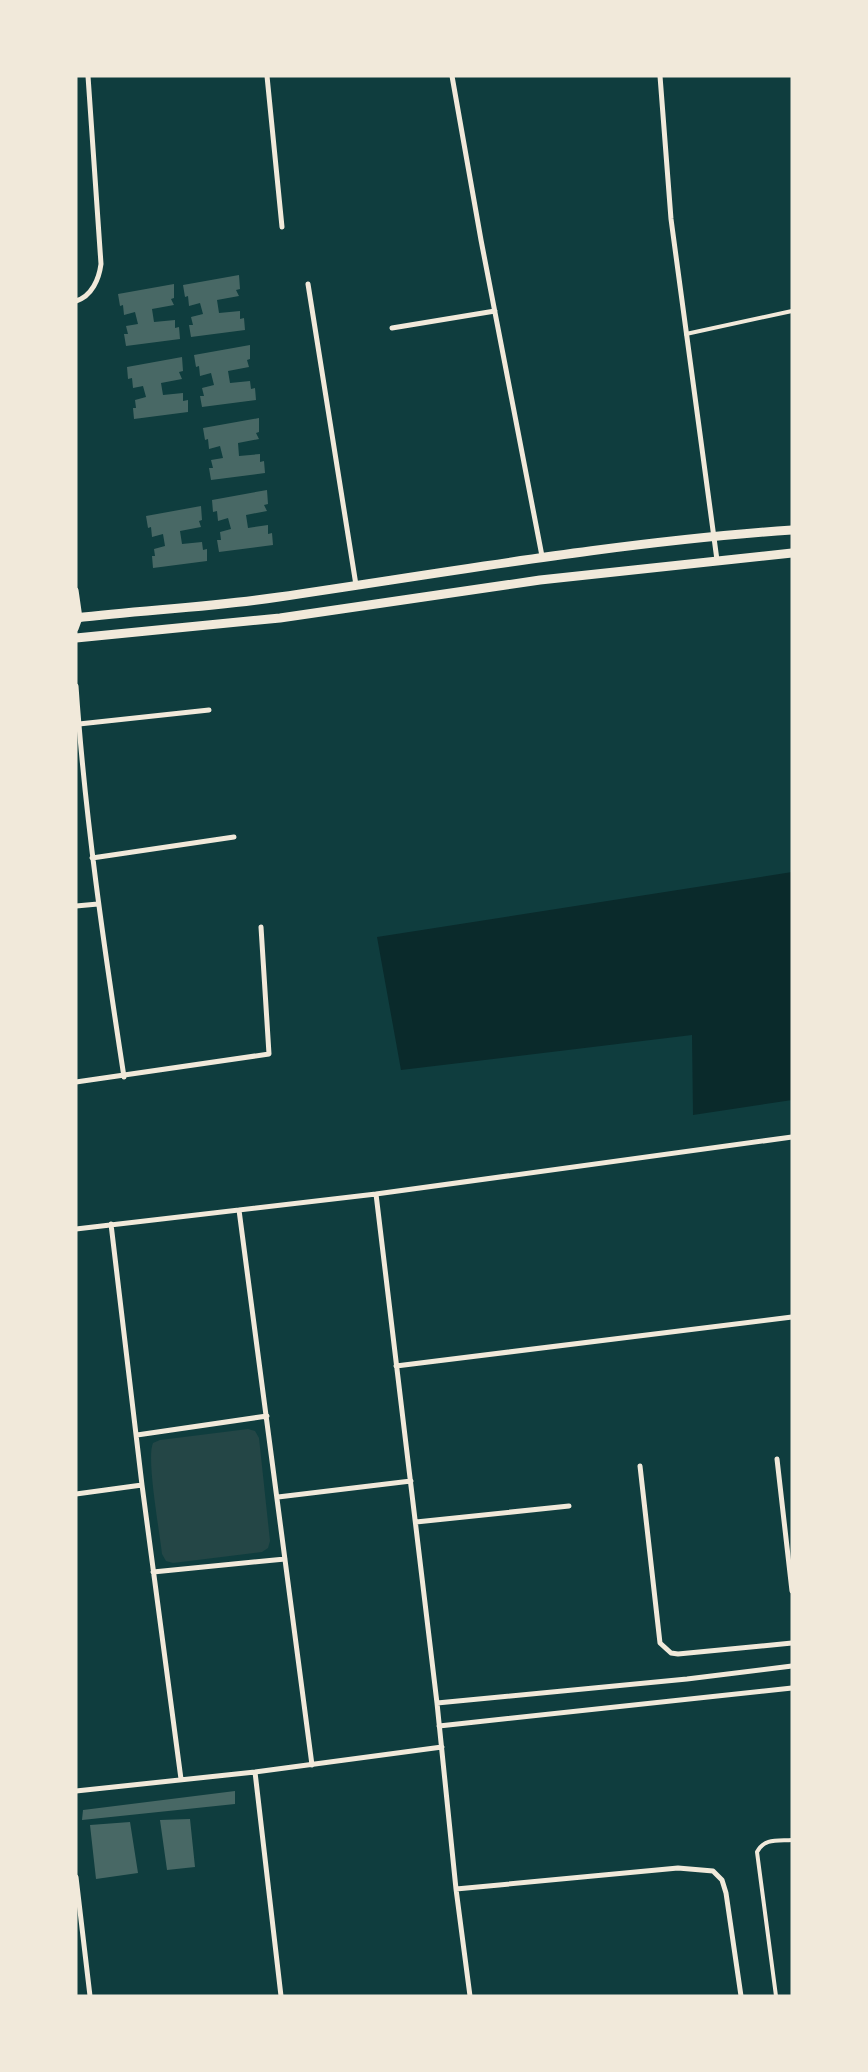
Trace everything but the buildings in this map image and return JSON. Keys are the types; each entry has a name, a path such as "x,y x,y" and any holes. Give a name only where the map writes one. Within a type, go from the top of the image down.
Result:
{"street":[{"path":"76,301 91,290 99,278 101,264 88,76"},
{"path":"267,76 282,227"},
{"path":"452,76 456,110 542,556"},
{"path":"660,76 671,219 717,560"},
{"path":"308,284 356,585"},
{"path":"392,328 495,311"},
{"path":"78,618 277,598 542,556 713,536 792,530"},
{"path":"76,638 280,618 540,580 792,553"},
{"path":"76,590 78,618 76,629"},
{"path":"76,686 83,782 92,858 124,1077"},
{"path":"79,724 210,710"},
{"path":"76,782 83,782"},
{"path":"92,858 234,837"},
{"path":"76,906 98,904"},
{"path":"76,1082 124,1077 268,1054 261,928"},
{"path":"76,1229 376,1194 792,1137"},
{"path":"376,1194 440,1726 456,1889 470,1996"},
{"path":"238,1210 278,1498 312,1765"},
{"path":"112,1224 142,1485 181,1780"},
{"path":"396,1366 792,1317"},
{"path":"137,1435 267,1416"},
{"path":"777,1459 792,1591"},
{"path":"640,1466 660,1643 666,1649 678,1654 792,1643"},
{"path":"278,1498 411,1481"},
{"path":"76,1494 142,1485"},
{"path":"416,1522 569,1506"},
{"path":"153,1572 285,1558"},
{"path":"437,1703 687,1679 792,1666"},
{"path":"440,1726 792,1688"},
{"path":"76,1791 255,1772 442,1747"},
{"path":"255,1772 281,1996"},
{"path":"456,1889 696,1868 713,1871 722,1880 730,1912 741,1996"},
{"path":"76,1877 90,1996"}],"lane":[{"path":"686,334 792,311"},
{"path":"776,1996 757,1852 761,1845 767,1842 792,1840"}],"shaded area":[{"path":"792,872 792,1100 693,1115 692,1035 401,1070 377,937"},
{"path":"248,1429 255,1431 259,1438 270,1541 268,1548 262,1552 173,1563 166,1561 162,1554 154,1497 151,1464 153,1443 160,1440"}]}
